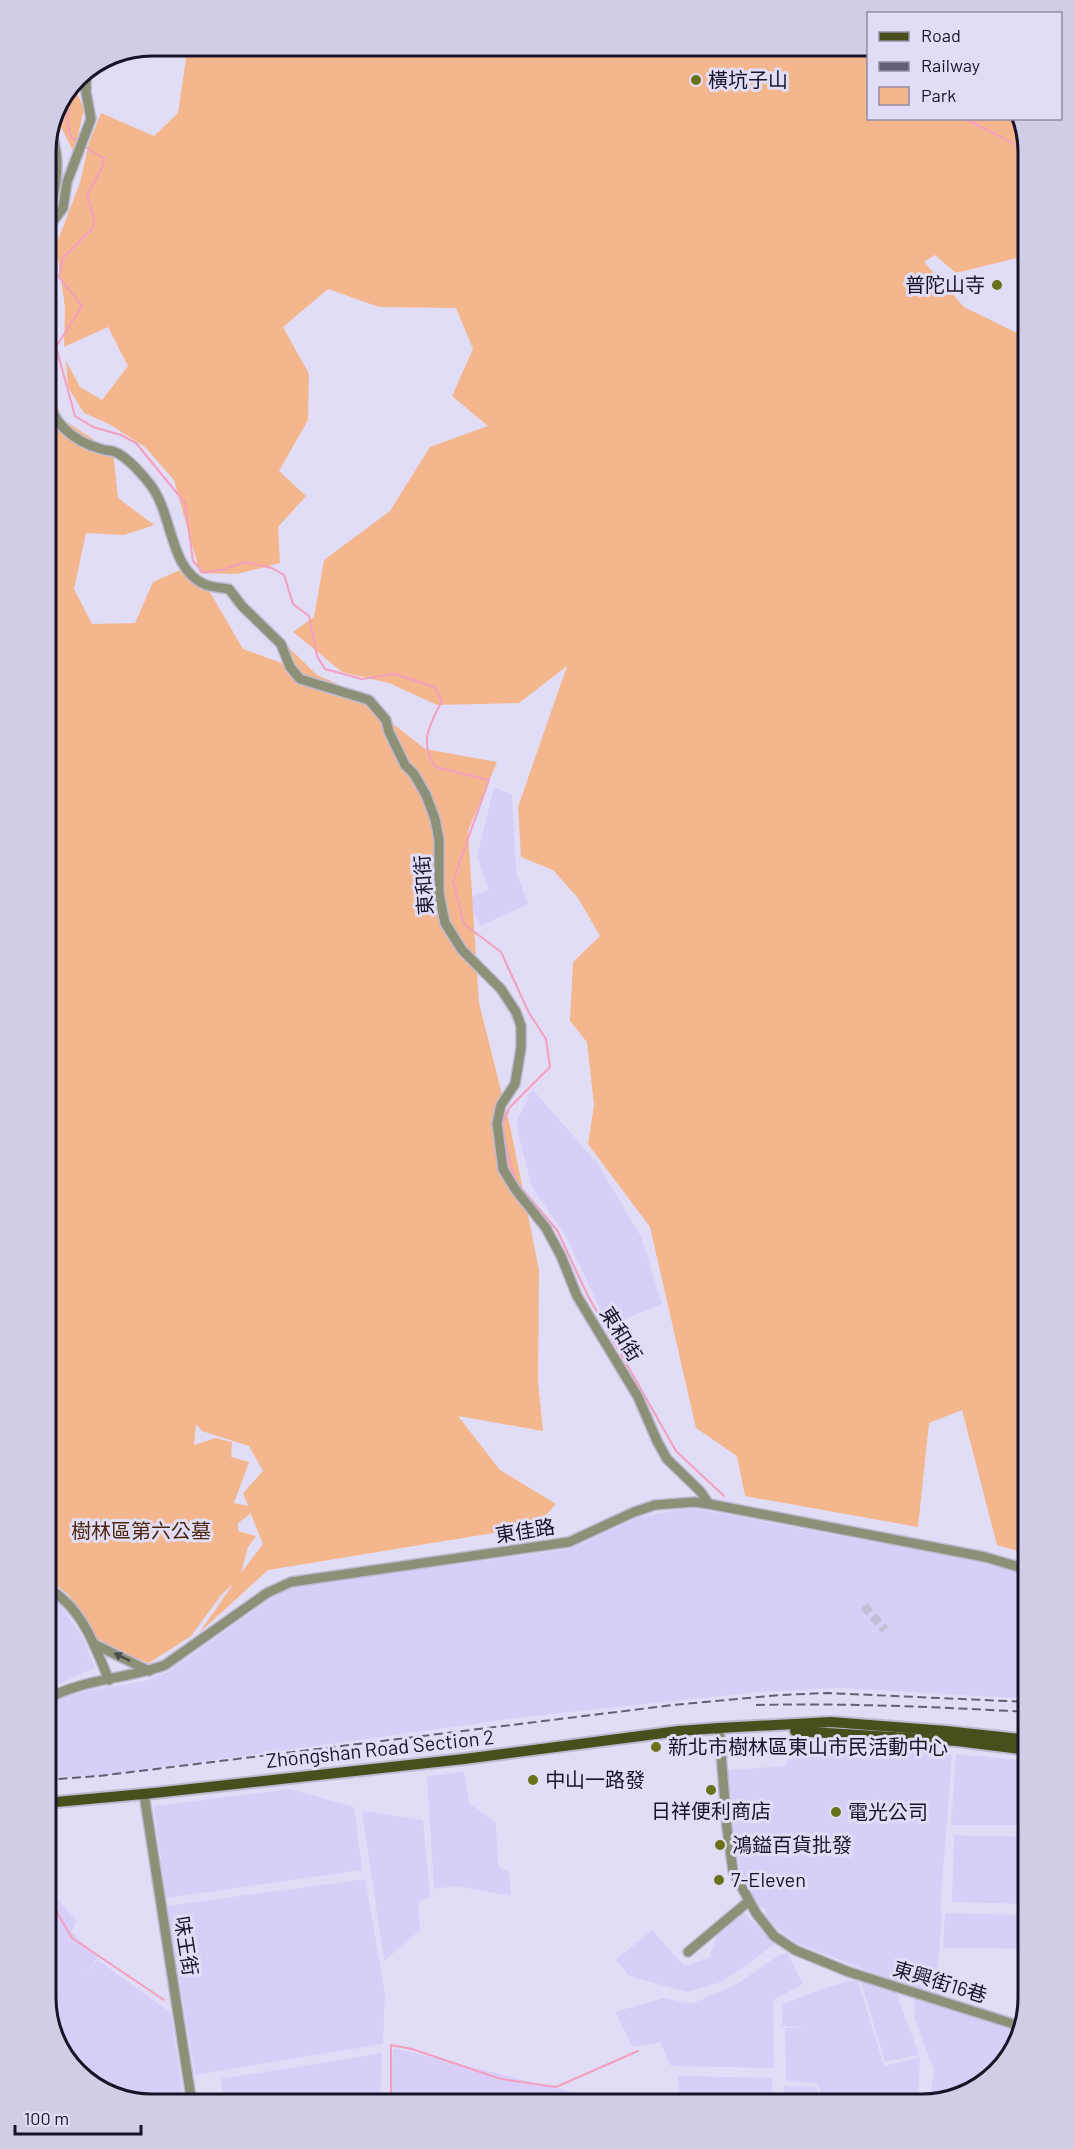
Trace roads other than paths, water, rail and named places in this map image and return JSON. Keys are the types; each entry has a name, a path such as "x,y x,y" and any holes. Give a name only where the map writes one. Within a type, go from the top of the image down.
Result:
{"main road":[{"name":"Zhongshan Road Section 2","path":"56,1802 465,1759 678,1731 720,1728 831,1722 1018,1739"},
{"name":"Zhongshan Road Section 2","path":"720,1728 854,1733 957,1741 1018,1749"}],"street":[{"path":"56,217 63,208 67,182 91,119 86,81"},
{"path":"56,146 58,159 56,183"},
{"path":"56,163 58,159"},
{"name":"東和街","path":"56,419 67,433 100,449 116,452 148,481 159,495 178,558 187,572 206,585 229,589 242,606 282,644 290,667 300,679 369,700 386,720 389,732 405,765 414,774 426,795 435,819 439,839 440,893 445,923 462,950 501,988 522,1026 521,1048 514,1084 501,1105 497,1123 503,1169 515,1189 546,1228 561,1256 577,1296 638,1397 667,1459 700,1491 709,1504"},
{"name":"東佳路","path":"56,1693 149,1671 165,1665 267,1593 291,1582 569,1542 634,1512 655,1505 694,1502 709,1504 985,1557 1018,1567"},
{"path":"56,1594 65,1600 81,1621 94,1644 109,1680"},
{"path":"94,1644 149,1671"},
{"name":"東興街16巷","path":"720,1728 727,1828 734,1871 756,1913 774,1936 795,1950 849,1972 1014,2024"},
{"name":"味王街","path":"144,1794 190,2093"},
{"path":"688,1952 749,1901"}],"waterway":[{"path":"69,102 67,121 71,137 79,142"},
{"path":"969,121 1018,145"},
{"path":"83,145 104,159 87,196 94,218 93,228 63,258 59,277 82,306 56,347 75,416 93,427 121,435 136,443 185,503 193,561 204,573 245,562 272,568 284,575 293,604 309,616 317,656 325,669 362,679 395,674 434,687 442,701 430,726 427,741 430,758 435,767 489,780 453,881 464,924 501,952 529,1013 546,1039 550,1067 510,1107 502,1125 508,1156 517,1183 557,1230 588,1296 676,1451 724,1496"},
{"path":"56,1911 72,1938 164,2000"},
{"path":"391,2093 391,2045 412,2049 501,2079 556,2087 638,2051"}],"tunnel":[{"path":"864,1606 885,1630"}],"railway":[{"path":"56,1779 99,1776 673,1705 780,1695 827,1693 1018,1702"},
{"path":"756,1705 892,1706 1018,1712"}],"place":[{"name":"橫坑子山","path":"696,80"},
{"name":"普陀山寺","path":"997,285"},
{"name":"新北市樹林區東山市民活動中心","path":"656,1747"},
{"name":"中山一路發","path":"533,1780"},
{"name":"日祥便利商店","path":"711,1790"},
{"name":"電光公司","path":"836,1812"},
{"name":"鴻鎰百貨批發","path":"720,1845"},
{"name":"7-Eleven","path":"719,1880"}],"park label":[{"name":"樹林區第六公墓","path":"141,1531"}]}
